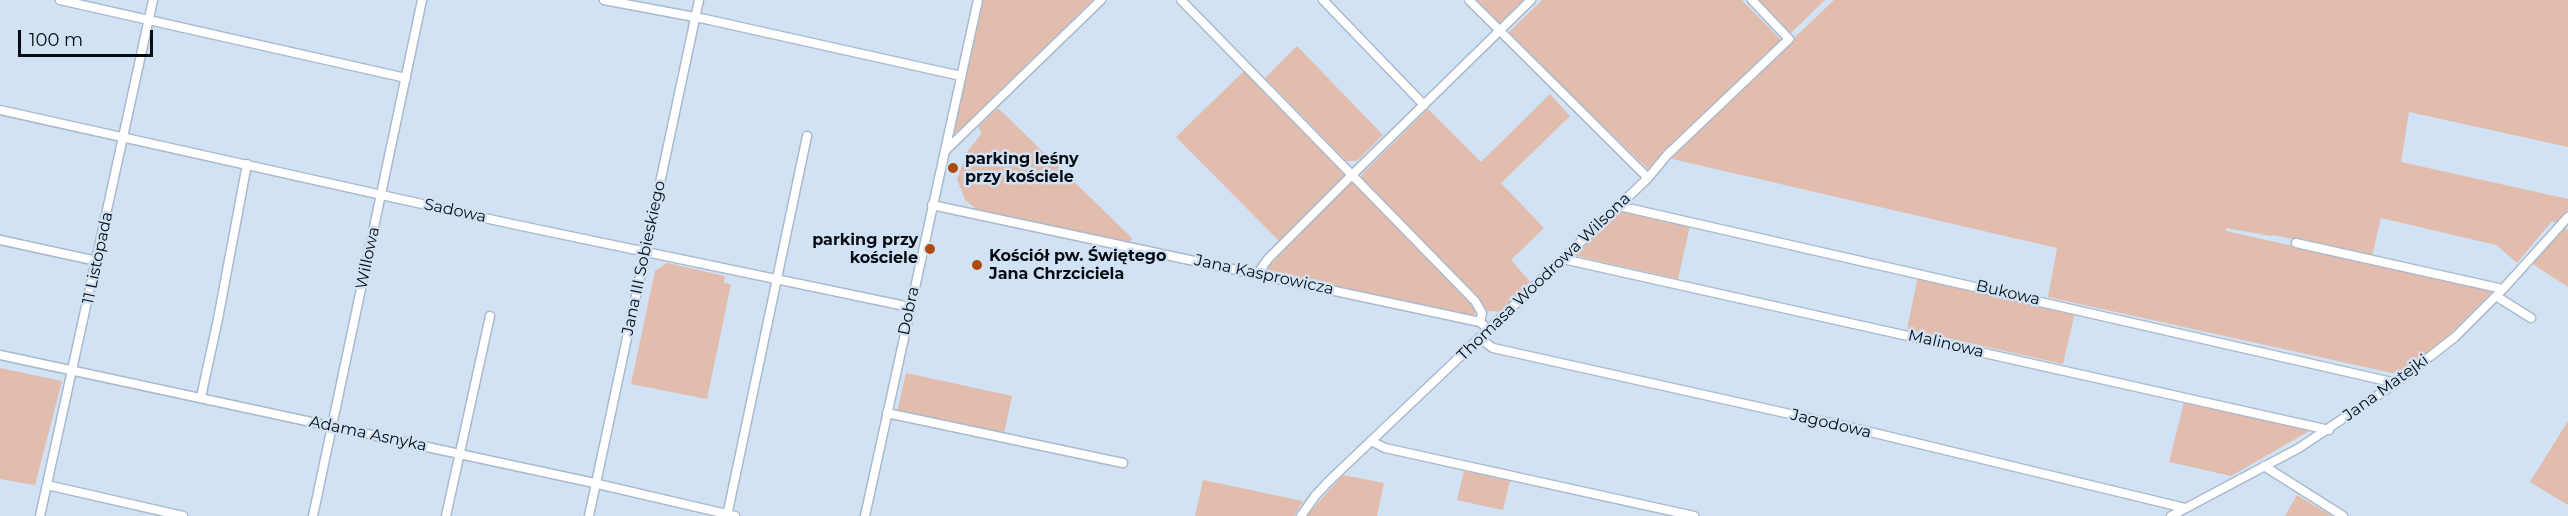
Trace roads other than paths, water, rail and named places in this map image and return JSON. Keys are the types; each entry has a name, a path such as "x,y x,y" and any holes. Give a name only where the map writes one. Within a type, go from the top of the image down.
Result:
{"street":[{"path":"60,0 406,78"},
{"name":"11 Listopada","path":"40,516 74,370 153,0"},
{"name":"Willowa","path":"313,516 422,0"},
{"path":"604,0 961,76"},
{"name":"Jana III Sobieskiego","path":"589,516 699,0"},
{"name":"Dobra","path":"865,516 978,0"},
{"path":"945,152 1101,0"},
{"path":"1181,0 1475,301 1482,313 1480,322"},
{"path":"1323,0 1424,105"},
{"path":"1468,0 1648,178"},
{"path":"1258,273 1268,259 1352,175 1532,0"},
{"name":"Thomasa Woodrowa Wilsona","path":"1301,516 1315,496 1371,441 1619,206 1648,178 1667,154 1789,39 1752,0"},
{"name":"Sadowa","path":"0,110 381,195 910,307"},
{"path":"730,515 807,136"},
{"path":"201,397 247,164"},
{"name":"Jana Kasprowicza","path":"932,205 1480,322 1488,329"},
{"name":"Bukowa","path":"1619,206 2396,383"},
{"name":"Jana Matejki","path":"2171,516 2329,430 2396,383 2455,337 2567,219"},
{"path":"0,240 97,261"},
{"path":"2296,243 2499,293 2531,318"},
{"name":"Malinowa","path":"1563,259 2329,430"},
{"path":"446,516 490,316"},
{"name":"Jagodowa","path":"1479,338 1493,348 1885,436 2185,508"},
{"name":"Adama Asnyka","path":"0,355 596,483 730,515"},
{"path":"887,413 1123,463"},
{"path":"1371,441 1385,448 1694,516"},
{"path":"2264,466 2343,516"},
{"path":"47,484 183,516"}],"place":[{"name":"parking leśny przy kościele","path":"953,168"},
{"name":"parking przy kościele","path":"930,249"},
{"name":"Kościół pw. Świętego Jana Chrzciciela","path":"977,265"}]}
